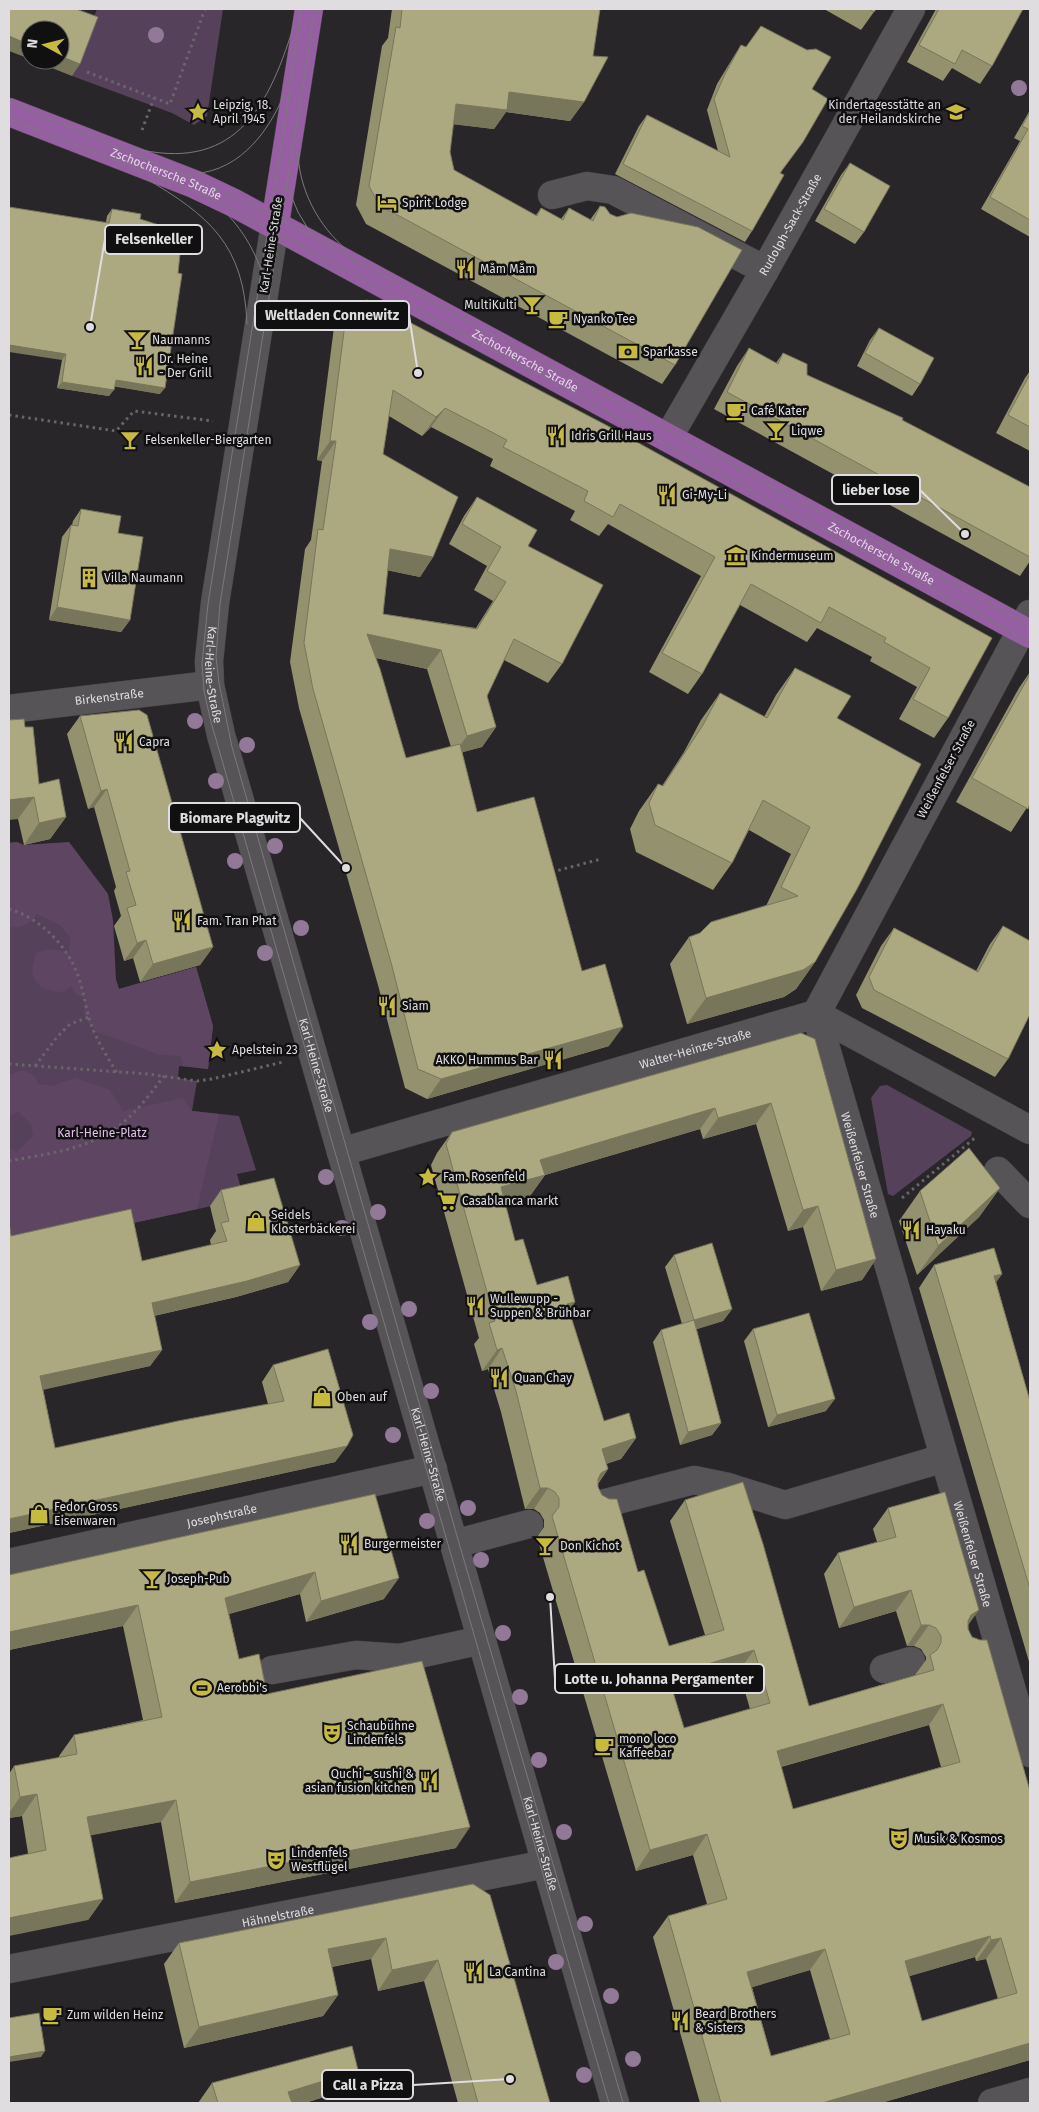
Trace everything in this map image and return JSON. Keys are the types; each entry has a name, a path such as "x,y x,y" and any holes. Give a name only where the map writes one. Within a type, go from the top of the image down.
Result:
{"main road":[{"name":"Karl-Heine-Straße","path":"275,224 309,9"},
{"name":"Zschochersche Straße","path":"9,112 194,184 275,224 668,438 1027,626"}],"street":[{"name":"Rudolph-Sack-Straße","path":"668,438 765,270 911,9"},
{"path":"552,195 587,186 613,190 765,270"},
{"path":"614,216 623,212 649,210"},
{"name":"Karl-Heine-Straße","path":"275,224 214,603 209,661 210,685 221,735 615,2103"},
{"name":"Weißenfelser Straße","path":"1027,626 816,1014 944,1458 987,1640 1030,1753"},
{"name":"Birkenstraße","path":"9,709 210,685"},
{"path":"816,1014 1030,1130"},
{"name":"Walter-Heinze-Straße","path":"341,1152 816,1014"},
{"path":"998,1171 1030,1204"},
{"path":"598,1505 694,1480 728,1487 785,1505 944,1458"},
{"name":"Josephstraße","path":"9,1563 433,1470"},
{"path":"454,1544 529,1524"},
{"path":"272,1670 356,1655 400,1658 482,1640"},
{"path":"884,1669 911,1661"},
{"name":"Hähnelstraße","path":"9,1969 546,1864"},
{"path":"992,2103 1030,2092"}],"path":[{"path":"87,72 170,104 205,9"},
{"path":"9,415 116,431 134,411 243,424"},
{"path":"546,874 601,859"},
{"path":"9,909 38,923 64,948 71,958 78,974 89,1017 101,1047 117,1073"},
{"path":"34,1066 70,1024 89,1017"},
{"path":"9,1064 164,1076 197,1081 212,1080 313,1055"},
{"path":"9,1161 89,1143 117,1127 142,1104 164,1076"},
{"path":"872,1212 892,1206 980,1133 992,1110"}],"green space":[{"path":"97,9 223,9 207,116 194,125 172,113 72,76"},
{"name":"Karl-Heine-Platz","path":"17,842 116,980 119,989 196,967 213,1026 208,1069 179,1066 178,1078 197,1081 192,1111 239,1116 256,1170 237,1174 244,1199 9,1250 9,843"},
{"path":"17,842 24,845 69,842 108,894 113,920 116,980 119,989 196,967 213,1026 208,1069 183,1066 181,1056 160,1055 98,1032 85,1017 84,1008 87,998 77,995 71,986 64,992 40,986 33,976 32,969 37,952 52,949 69,953 70,937 60,925 37,914 25,925 9,927 9,843"},
{"path":"23,1070 32,1074 39,1084 51,1086 76,1078 110,1090 123,1111 183,1098 192,1111 219,1114 197,1209 9,1250 9,1148 17,1152 33,1136 31,1124 18,1111 9,1117 9,1075"},
{"path":"887,1085 972,1132 971,1136 893,1196 888,1194 871,1098 880,1086"}],"building":[{"path":"9,9 76,9 98,17 80,64 70,60 70,20 20,20 20,41 9,36"},
{"path":"402,9 600,9 593,56 608,57 584,102 509,92 507,110 456,104 450,152 454,170 537,216 541,208 563,220 569,208 593,221 600,206 605,207 610,214 617,217 631,213 698,227 742,250 675,365 379,205 369,186 396,27 400,28"},
{"path":"939,9 1023,9 992,66 962,50 955,64 919,45"},
{"path":"761,26 807,50 816,49 831,57 812,89 828,99 803,142 780,173 784,175 752,231 623,164 647,115 730,157 714,99 741,45 746,47"},
{"path":"1030,112 1030,220 990,197 1028,129 1022,126"},
{"path":"850,163 890,186 864,232 824,209"},
{"path":"9,207 109,223 112,209 141,214 140,219 159,225 173,238 180,254 178,273 182,274 165,388 116,380 114,390 62,382 66,354 9,345"},
{"path":"367,300 606,425 992,638 948,718 913,699 930,668 884,642 886,638 829,607 821,623 751,584 702,674 662,653 715,557 620,504 613,517 584,501 588,491 503,447 507,440 445,408 436,417 393,390 383,454 458,497 433,557 390,549 383,614 477,629 506,582 487,571 501,547 462,524 477,497 537,530 528,546 603,585 562,664 514,639 487,696 496,727 467,736 441,650 367,634 380,669 406,758 460,744 477,812 534,797 582,971 605,964 623,1027 441,1079 418,1069 392,966 313,689 304,643 318,529 323,530 336,441 330,441 347,308"},
{"path":"879,328 934,358 920,384 865,353"},
{"path":"749,348 778,364 783,353 807,364 807,375 903,418 902,420 1030,487 1030,557 727,392"},
{"path":"1030,374 1030,427 1008,415"},
{"name":"Villa Naumann","path":"81,509 121,516 118,533 143,537 130,620 57,607 71,525 78,526"},
{"path":"795,668 851,696 837,718 921,764 857,889 815,962 803,970 706,998 689,937 700,933 711,922 798,896 781,887 810,827 763,800 732,863 655,825 649,803 658,784 663,786 703,725 720,693 767,718"},
{"path":"1030,674 1030,803 1028,809 972,778"},
{"path":"139,710 147,715 213,947 153,964 146,940 137,943 127,908 136,905 126,872 130,871 107,789 101,791 80,716"},
{"path":"24,719 25,727 33,727 39,784 59,779 66,817 39,823 34,797 9,800 9,720"},
{"path":"1003,926 1030,941 1030,1014 1008,1059 874,990 869,977 894,928 978,972"},
{"path":"801,1033 815,1039 876,1259 836,1270 818,1206 803,1210 771,1103 718,1118 715,1108 540,1160 545,1175 501,1187 515,1241 523,1239 537,1285 568,1276 575,1302 567,1304 604,1421 629,1413 636,1438 602,1449 608,1469 601,1473 598,1479 598,1487 602,1495 609,1499 617,1499 638,1572 644,1570 669,1646 724,1630 685,1500 743,1482 763,1544 809,1706 934,1670 930,1655 937,1650 941,1643 941,1636 936,1628 929,1625 921,1625 911,1590 854,1607 838,1553 896,1537 888,1508 945,1492 979,1610 971,1615 968,1621 968,1629 972,1637 987,1640 1030,1791 1030,2043 822,2103 721,2103 668,1916 727,1899 707,1834 650,1850 552,1516 559,1507 559,1498 555,1492 548,1488 540,1488 516,1391 502,1348 497,1350 489,1323 495,1321 446,1144 452,1132","holes":["754,1650 770,1703 684,1728 668,1676","943,1704 960,1762 793,1809 777,1751","990,1936 991,1940 1001,1938 1017,1993 922,2021 905,1961","825,1949 850,2034 771,2056 747,1972"]},
{"path":"969,1148 1000,1188 938,1246 920,1191"},
{"path":"274,1178 300,1265 247,1281 152,1303 162,1350 40,1376 55,1448 178,1421 284,1401 273,1365 328,1349 353,1435 347,1446 9,1519 9,1222 11,1236 131,1209 142,1261 227,1241 221,1223 229,1221 221,1190"},
{"path":"712,1243 732,1309 694,1320 674,1255"},
{"path":"994,1248 1002,1274 994,1276 1030,1401 1030,1589 934,1265"},
{"path":"809,1313 835,1399 777,1415 753,1329"},
{"path":"694,1320 721,1423 688,1432 661,1330"},
{"path":"375,1494 399,1578 321,1601 315,1572 225,1598 239,1659 259,1654 267,1694 422,1661 470,1827 190,1882 176,1800 87,1817 103,1899 9,1918 9,1858 46,1850 37,1794 20,1797 14,1766 77,1754 74,1735 162,1717 138,1605 9,1632 9,1575"},
{"path":"473,1884 490,1895 550,2103 478,2103 438,1960 392,1970 386,1938 328,1949 338,1995 199,2027 179,1943"},
{"path":"39,2013 45,2051 9,2057 9,2018"},
{"path":"352,2046 358,2070 288,2092 292,2103 218,2103 212,2083"}],"tram line":[{"path":"301,9 283,136 208,604 202,664 204,691 211,722 609,2103"},
{"path":"315,9 220,604 216,657 219,683 232,747 459,1543 623,2103"},
{"path":"133,148 167,153 196,152 220,143 240,129 257,109 271,86 293,28"},
{"path":"186,174 204,173 219,168 234,161 247,151 268,125 284,95"},
{"path":"9,102 102,140 119,149"},
{"path":"9,119 192,190 233,209 1030,642"},
{"path":"112,145 196,179 276,217 1030,626"},
{"path":"298,150 302,178 312,205 327,230 347,250"},
{"path":"145,178 168,192 205,220 231,253 239,273 247,324"},
{"path":"288,188 298,212 313,237"},
{"path":"220,207 244,236 261,269"}],"place":[{"name":"Leipzig, 18. April 1945","path":"198,112"},
{"name":"Kindertagesstätte an der Heilandskirche","path":"956,112"},
{"name":"Spirit Lodge","path":"387,203"},
{"name":"Măm Măm","path":"465,269"},
{"name":"MultiKulti","path":"532,305"},
{"name":"Nyanko Tee","path":"558,319"},
{"name":"Felsenkeller","path":"90,327"},
{"name":"Naumanns","path":"137,340"},
{"name":"Sparkasse","path":"628,352"},
{"name":"Dr. Heine - Der Grill","path":"144,366"},
{"name":"Weltladen Connewitz","path":"418,373"},
{"name":"Café Kater","path":"736,411"},
{"name":"Liqwe","path":"776,431"},
{"name":"Idris Grill Haus","path":"556,436"},
{"name":"Felsenkeller-Biergarten","path":"130,440"},
{"name":"Gi-My-Li","path":"667,495"},
{"name":"lieber lose","path":"965,534"},
{"name":"Kindermuseum","path":"736,556"},
{"name":"Villa Naumann","path":"89,578"},
{"name":"Capra","path":"124,742"},
{"name":"Biomare Plagwitz","path":"346,868"},
{"name":"Fam. Tran Phat","path":"182,921"},
{"name":"Siam","path":"387,1006"},
{"name":"Apelstein 23","path":"217,1050"},
{"name":"AKKO Hummus Bar","path":"553,1060"},
{"name":"Fam. Rosenfeld","path":"428,1177"},
{"name":"Casablanca markt","path":"447,1201"},
{"name":"Seidels Klosterbäckerei","path":"256,1222"},
{"name":"Hayaku","path":"911,1230"},
{"name":"Wullewupp - Suppen & Brühbar","path":"475,1306"},
{"name":"Quan Chay","path":"499,1378"},
{"name":"Oben auf","path":"322,1397"},
{"name":"Fedor Gross Eisenwaren","path":"39,1514"},
{"name":"Burgermeister","path":"349,1544"},
{"name":"Don Kichot","path":"545,1546"},
{"name":"Joseph-Pub","path":"152,1579"},
{"name":"Lotte u. Johanna Pergamenter","path":"550,1597"},
{"name":"Aerobbi's","path":"202,1688"},
{"name":"Schaubühne Lindenfels","path":"332,1733"},
{"name":"mono loco Kaffeebar","path":"604,1746"},
{"name":"Quchi - sushi & asian fusion kitchen","path":"429,1781"},
{"name":"Musik & Kosmos","path":"899,1839"},
{"name":"Lindenfels Westflügel","path":"276,1860"},
{"name":"La Cantina","path":"474,1972"},
{"name":"Zum wilden Heinz","path":"52,2015"},
{"name":"Beard Brothers & Sisters","path":"680,2021"},
{"name":"Call a Pizza","path":"510,2079"}]}
